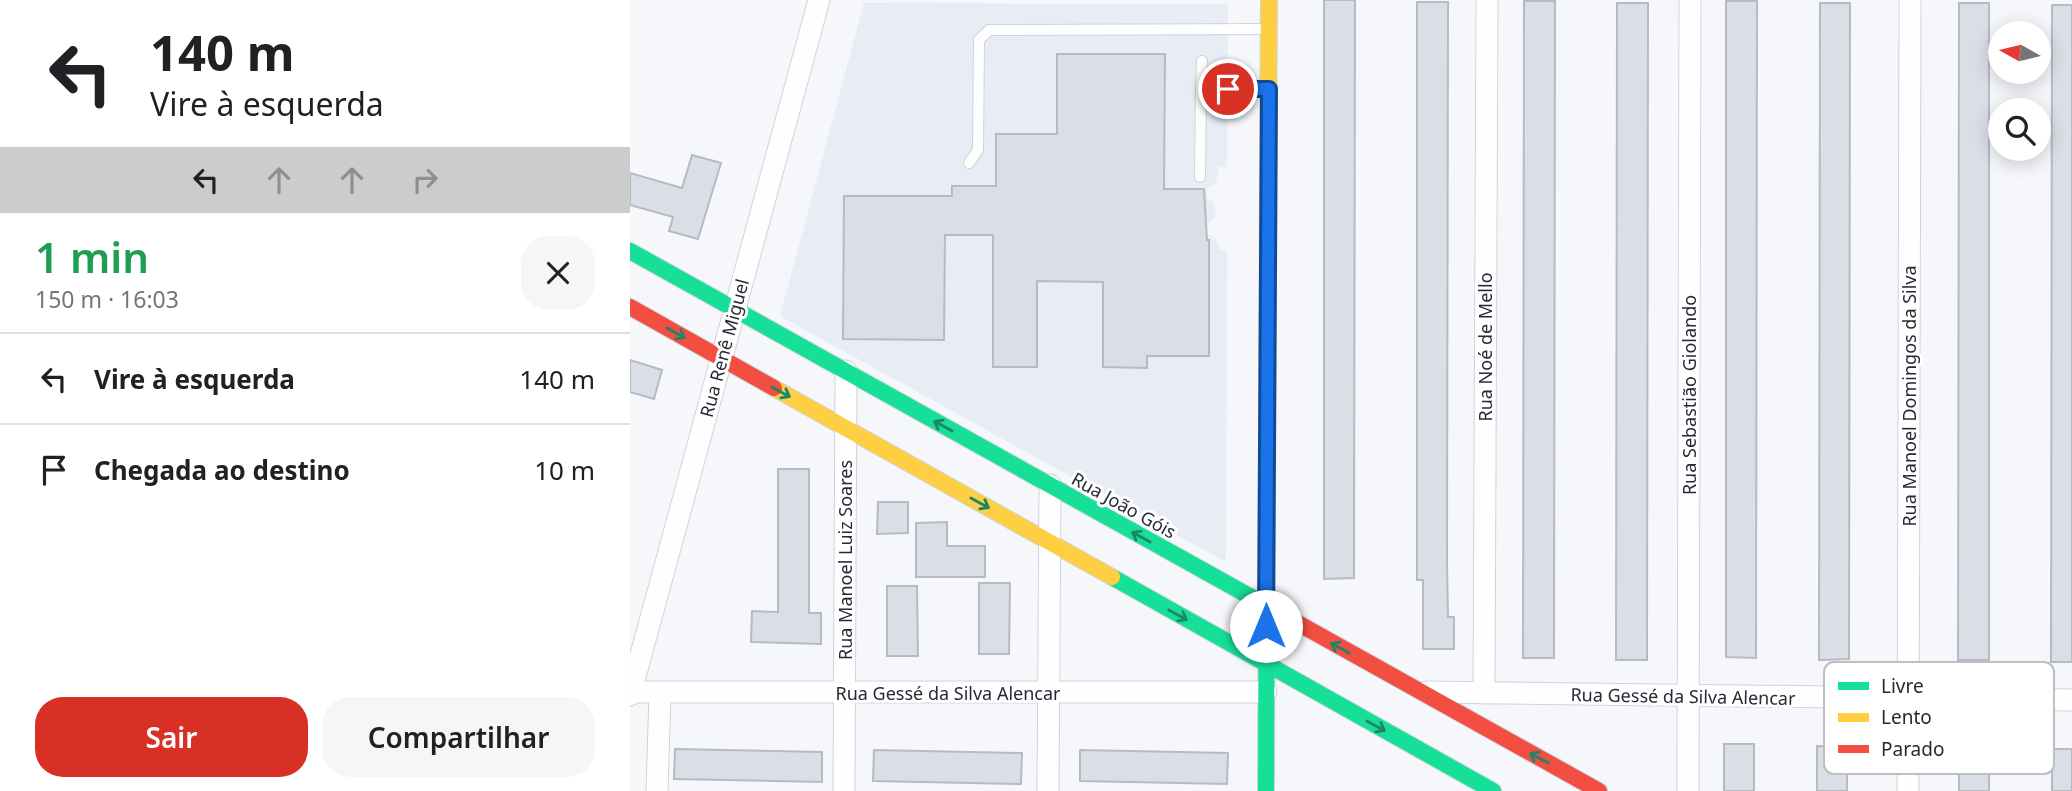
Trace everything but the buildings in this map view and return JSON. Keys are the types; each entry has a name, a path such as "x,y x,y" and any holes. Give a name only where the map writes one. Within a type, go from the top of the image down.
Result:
{"street":[{"name":"Rua Renê Miguel","path":"630,693 819,0"},
{"path":"1266,791 1269,0"},
{"name":"Rua Noé de Mello","path":"1484,693 1487,0"},
{"name":"Rua Sebastião Giolando","path":"1688,791 1690,0"},
{"name":"Rua Manoel Domingos da Silva","path":"1909,662 1910,0"},
{"name":"Rua João Góis","path":"630,251 1599,791"},
{"path":"630,307 1493,791"},
{"name":"Rua Manoel Luiz Soares","path":"844,791 846,371"},
{"path":"1048,791 1049,485"},
{"path":"657,791 660,692"},
{"name":"Rua Gessé da Silva Alencar","path":"630,693 1266,692"},
{"name":"Rua Gessé da Silva Alencar","path":"1420,692 1824,697"},
{"name":"Rua Gessé da Silva Alencar","path":"2054,700 2072,700"}],"lane":[{"path":"969,163 978,150 978,40 989,30 1269,29"},
{"path":"1200,177 1202,61"},
{"path":"1201,90 1269,89"}],"shaded area":[{"path":"864,3 1228,4 1227,167 1219,167 1216,183 1207,189 1207,199 1213,202 1216,210 1213,220 1206,224 1206,233 1216,239 1219,249 1227,250 1226,562 780,316"}],"traffic: fast":[{"path":"1266,791 1268,170"},
{"path":"630,251 1285,616"},
{"path":"1112,577 1493,791"}],"traffic: slow":[{"path":"1268,170 1269,0"},
{"path":"774,388 1112,577"}],"traffic: jam":[{"path":"630,307 774,388"},
{"path":"1285,616 1599,791"}],"route":[{"path":"1228,89 1269,89 1266,626"}]}
